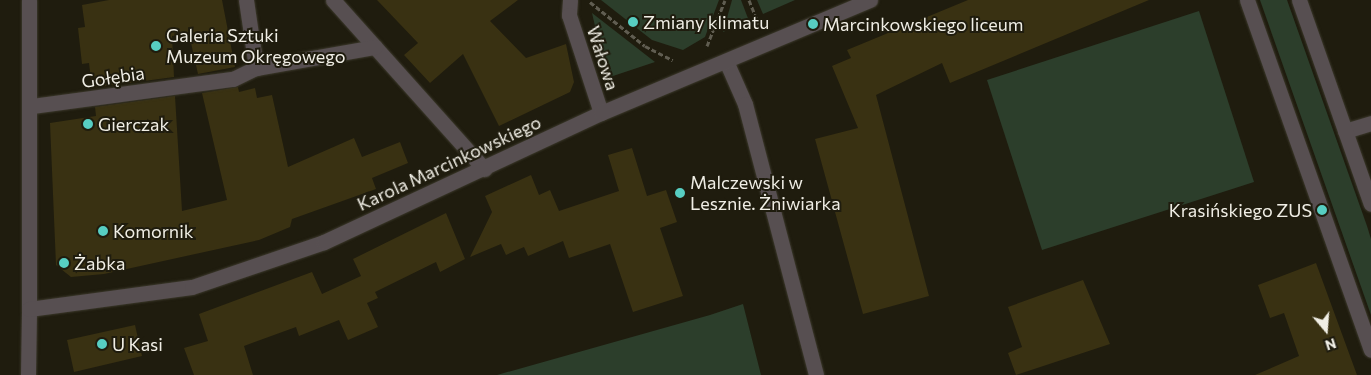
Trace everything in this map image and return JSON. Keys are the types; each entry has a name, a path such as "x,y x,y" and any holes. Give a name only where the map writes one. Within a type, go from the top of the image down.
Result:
{"street":[{"path":"28,375 32,106 29,0"},
{"path":"246,0 256,68"},
{"path":"333,0 484,169"},
{"name":"Wałowa","path":"556,0 569,7 601,112"},
{"name":"Karola Marcinkowskiego","path":"29,309 192,287 324,242 484,169 601,112 870,0"},
{"path":"1247,0 1371,350"},
{"path":"1299,0 1371,204"},
{"name":"Gołębia","path":"32,106 233,80 256,68 375,47"},
{"path":"726,61 745,104 816,375"},
{"path":"1345,131 1371,124"}],"path":[{"path":"587,0 645,46 674,60"},
{"path":"707,47 725,0"},
{"path":"749,0 759,25"}],"green space":[{"path":"601,0 719,0 705,37 683,50 652,40"},
{"path":"732,0 741,0 749,21 723,32"},
{"path":"757,0 795,0 763,14"},
{"path":"1260,0 1287,0 1367,226 1371,239 1371,315"},
{"path":"1199,11 1254,182 1042,250 987,80"},
{"path":"592,13 655,62 607,78"},
{"path":"743,304 761,375 497,375 710,315"}],"building":[{"name":"Galeria Sztuki Muzeum Okręgowego","path":"109,0 222,0 235,67 198,74 189,34 172,36 174,77 92,88 89,63 82,64 78,28 85,27 82,5"},
{"path":"377,0 518,0 490,21 526,58 566,44 574,82 570,92 499,126 463,54 430,83 404,55 418,43"},
{"path":"968,0 1149,0 950,83 942,63 876,95 929,296 863,314 815,139 858,128 832,66 851,58 847,50"},
{"path":"238,87 239,92 255,88 257,98 272,95 288,167 354,138 362,157 400,142 408,163 372,178 376,189 292,219 290,227 259,240 104,274 71,277 56,265 50,123 96,116 95,107 175,96 182,211 227,200 202,93"},
{"path":"632,148 647,196 666,190 677,222 660,228 683,296 633,312 610,244 569,258 563,241 528,256 524,247 506,255 501,244 470,257 492,212 485,196 531,175 539,195 550,190 559,211 619,191 608,155"},
{"path":"446,213 465,259 440,272 436,262 375,292 378,298 367,303 378,327 348,340 339,320 299,336 296,327 244,346 253,375 194,375 184,348 208,341 199,314 312,272 322,294 361,276 353,259"},
{"path":"1316,263 1357,375 1255,375 1299,356 1284,313 1270,318 1258,285"},
{"path":"1083,280 1110,344 1016,375 1008,353 1022,347 1008,307"},
{"path":"135,325 142,356 74,372 67,340"}],"place":[{"name":"Zmiany klimatu","path":"633,22"},
{"name":"Marcinkowskiego liceum","path":"813,24"},
{"name":"Galeria Sztuki Muzeum Okręgowego","path":"156,46"},
{"name":"Gierczak","path":"88,124"},
{"name":"Malczewski w Lesznie. Żniwiarka","path":"680,193"},
{"name":"Krasińskiego ZUS","path":"1322,210"},
{"name":"Komornik","path":"103,231"},
{"name":"Żabka","path":"64,263"},
{"name":"U Kasi","path":"102,344"}]}
